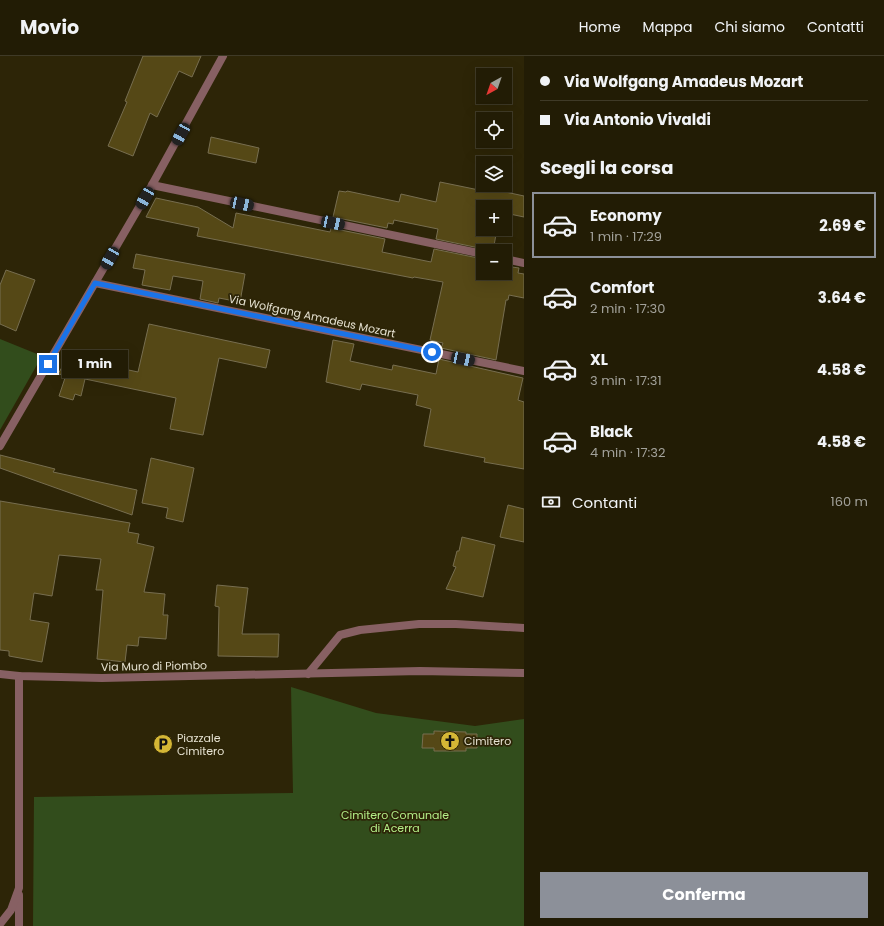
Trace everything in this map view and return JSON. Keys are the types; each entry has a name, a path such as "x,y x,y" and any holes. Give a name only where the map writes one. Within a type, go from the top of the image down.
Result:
{"street":[{"path":"0,446 152,185 223,56"},
{"path":"152,185 476,253"},
{"path":"512,260 524,263"},
{"name":"Via Wolfgang Amadeus Mozart","path":"95,283 524,372"},
{"path":"308,674 340,635 360,630 419,624 456,624 524,628"},
{"name":"Via Muro di Piombo","path":"0,674 19,676 102,678 420,671 524,672"},
{"path":"19,676 19,926"},
{"path":"0,924 11,910 19,888"}],"green space":[{"path":"0,339 42,356 0,430"},
{"name":"Cimitero Comunale di Acerra","path":"291,687 376,713 475,726 524,719 524,926 33,926 34,797 293,793"}],"building":[{"path":"143,56 201,56 192,77 179,71 157,117 150,113 133,156 108,146 127,102 125,101"},
{"path":"211,137 259,148 256,163 208,153"},
{"path":"440,182 476,189 476,192 506,192 524,196 524,217 512,214 512,200 476,200 476,236 496,236 494,244 476,244 476,247 436,239 438,229 394,220 393,224 388,223 387,228 333,217 339,191 347,191 399,202 401,194 436,202"},
{"path":"156,198 198,207 233,228 236,213 330,232 331,228 385,239 382,252 431,262 434,249 476,258 476,280 512,280 512,267 519,268 518,273 524,274 524,298 509,295 508,300 506,300 496,360 441,348 443,343 430,340 443,282 413,278 197,236 199,228 146,217"},
{"path":"136,254 245,274 240,302 219,298 218,303 200,299 203,281 173,276 170,290 142,285 145,270 133,268"},
{"path":"6,270 35,280 16,331 0,324 0,285"},
{"path":"149,324 270,350 266,368 219,358 203,435 170,429 176,398 85,379 81,396 75,394 73,400 59,396 66,375 58,374 68,357 138,372"},
{"path":"333,340 354,344 350,361 392,370 393,365 436,374 439,359 523,378 518,400 524,402 524,469 484,462 485,458 424,446 431,409 416,405 418,395 362,384 360,390 326,382"},
{"path":"0,455 55,469 53,472 137,490 132,515 0,468"},
{"path":"151,458 194,468 183,522 166,518 168,508 142,503"},
{"path":"0,501 130,523 128,532 139,534 137,543 154,547 144,592 165,594 163,615 168,615 166,639 139,637 138,646 127,645 125,662 97,659 103,590 96,590 101,559 59,555 52,596 34,593 30,620 49,623 42,662 9,656 9,651 0,650"},
{"path":"508,505 524,509 524,542 500,537"},
{"path":"462,537 495,545 483,597 446,589 456,567 453,566 457,551 459,551"},
{"path":"217,585 248,588 242,634 279,634 278,657 218,656 219,607 215,606"},
{"name":"Cimitero","path":"434,731 466,732 466,734 477,734 477,748 466,748 466,751 434,751 434,748 422,748 423,734 434,734"}],"place":[{"name":"Cimitero","path":"450,741"},
{"name":"Piazzale Cimitero","path":"163,744"}],"route":[{"path":"48,364 95,283 432,352"}]}
